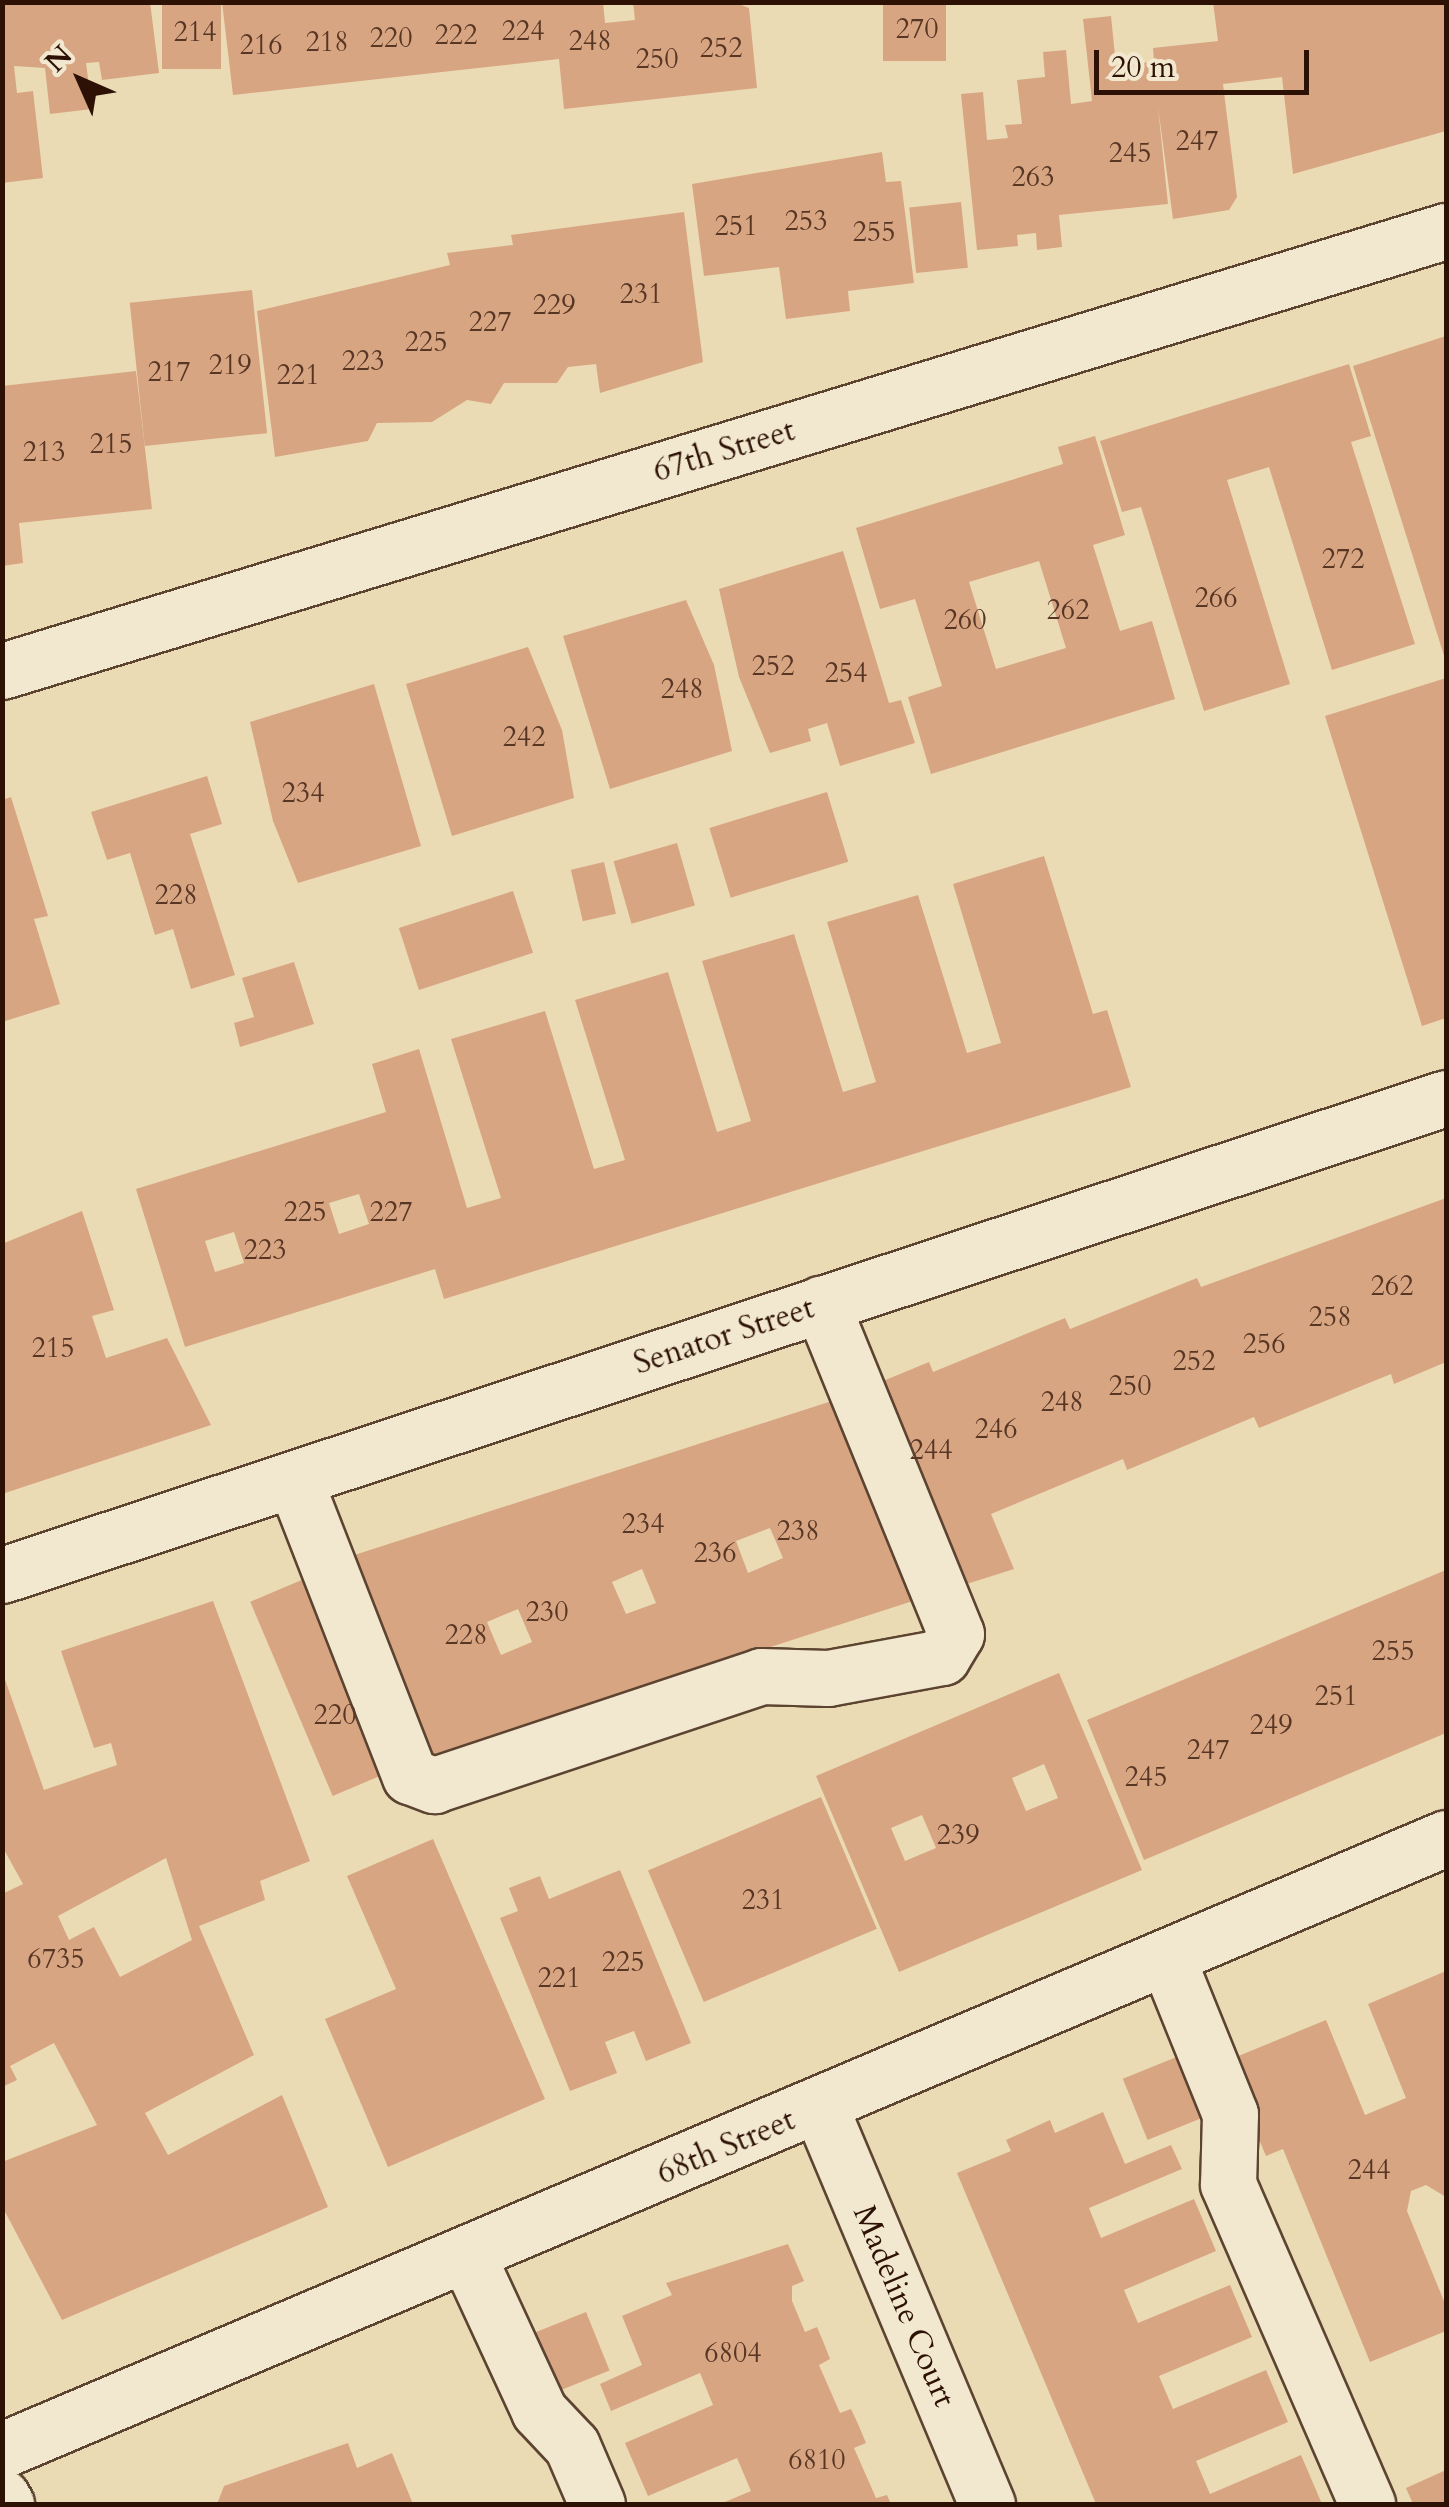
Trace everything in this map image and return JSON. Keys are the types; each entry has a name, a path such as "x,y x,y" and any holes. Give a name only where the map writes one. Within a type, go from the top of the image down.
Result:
{"street":[{"name":"67th Street","path":"2,671 1446,230"},
{"name":"Senator Street","path":"2,1575 1446,1098"},
{"path":"294,1478 410,1776 434,1786 762,1676 828,1678 942,1657 956,1634 821,1304"},
{"name":"68th Street","path":"2,2450 468,2257 1446,1838"},
{"path":"1167,1958 1230,2114 1228,2184 1367,2504"},
{"name":"Madeline Court","path":"820,2106 988,2504"},
{"path":"468,2257 538,2411 572,2446 597,2504"},
{"path":"2,2497 6,2504"}],"building":[{"path":"2,2 150,2 159,73 102,80 99,62 86,63 92,109 50,114 45,68 14,66 17,93 33,91 43,178 2,183"},
{"path":"162,2 221,2 221,69 162,69"},
{"path":"222,2 603,2 605,23 635,20 633,2 734,2 749,8 757,88 564,109 559,59 233,95"},
{"path":"883,2 946,2 946,61 883,61"},
{"path":"1213,2 1446,2 1446,131 1293,174 1282,77 1223,84 1237,197 1229,210 1173,219 1158,107 1168,204 1059,215 1062,247 1037,250 1036,233 1017,235 1018,246 977,250 961,94 983,92 987,140 1008,138 1005,125 1022,124 1017,80 1045,77 1043,52 1066,50 1071,104 1092,101 1083,19 1111,16 1116,65 1154,62 1153,48 1218,41"},
{"path":"882,152 886,182 901,181 914,283 848,291 850,311 786,319 779,267 704,276 692,184"},
{"path":"961,202 968,268 916,273 909,207"},
{"path":"684,212 703,362 600,393 596,364 568,367 557,383 504,383 491,404 467,400 432,422 377,423 368,441 275,457 257,311 450,265 447,253 513,245 511,235"},
{"path":"252,290 267,433 145,446 130,303"},
{"path":"1446,336 1446,662 1353,366"},
{"path":"1349,364 1371,436 1351,442 1415,644 1332,670 1269,467 1227,480 1290,684 1204,711 1141,507 1122,512 1100,441"},
{"path":"136,371 152,509 19,523 23,563 2,566 2,386"},
{"path":"1095,436 1125,535 1093,545 1120,631 1152,621 1175,699 931,774 908,697 942,686 915,599 880,609 856,528 1063,464 1058,447","holes":["1039,561 1066,648 996,669 969,582"]},
{"path":"843,551 889,703 901,700 915,743 840,766 827,723 808,729 811,741 770,753 739,677 719,589"},
{"path":"686,600 714,665 732,751 610,789 563,636"},
{"path":"528,647 562,730 574,798 452,836 406,684"},
{"path":"1446,678 1446,1018 1422,1026 1325,716"},
{"path":"374,684 421,846 298,883 273,821 250,722"},
{"path":"207,776 222,824 190,834 235,975 191,989 173,929 155,935 130,853 107,860 91,812"},
{"path":"827,792 848,862 731,898 709,828"},
{"path":"11,797 48,916 34,919 60,1004 2,1022 2,800"},
{"path":"677,843 695,905 631,924 614,861"},
{"path":"1044,856 1093,1014 1107,1010 1131,1087 444,1299 435,1269 185,1347 136,1189 386,1112 372,1064 419,1049 467,1208 501,1198 451,1039 545,1011 594,1169 625,1160 575,1000 668,972 717,1132 751,1121 702,961 794,934 843,1092 876,1082 827,922 918,895 967,1053 1001,1043 953,884","holes":["359,1194 369,1224 339,1234 329,1203","234,1232 244,1263 215,1272 205,1241"]},
{"path":"604,862 616,914 583,921 571,870"},
{"path":"513,891 533,953 419,990 399,928"},
{"path":"294,962 314,1024 240,1047 234,1023 254,1017 242,978"},
{"path":"1446,1198 1446,1362 1394,1384 1391,1374 1259,1428 1254,1417 1127,1470 1123,1459 991,1514 1014,1569 954,1588 871,1386 929,1362 933,1372 1065,1318 1070,1329 1197,1278 1201,1287"},
{"path":"82,1211 114,1310 92,1316 106,1358 167,1338 211,1425 2,1494 2,1244"},
{"path":"838,1399 919,1599 423,1759 342,1559","holes":["770,1528 783,1558 748,1573 736,1541","642,1569 656,1603 626,1614 612,1582","518,1609 532,1642 501,1655 487,1622"]},
{"path":"1446,1570 1446,1733 1144,1860 1087,1720"},
{"path":"311,1576 393,1770 333,1796 250,1602"},
{"path":"213,1601 310,1861 260,1881 265,1900 199,1926 254,2055 145,2113 168,2155 282,2095 328,2207 62,2320 2,2206 2,2162 97,2125 54,2043 10,2066 17,2080 2,2087 2,1894 23,1884 2,1846 2,1671 44,1790 117,1765 111,1743 94,1748 61,1651","holes":["166,1858 192,1940 120,1977 94,1927 69,1940 58,1916"]},
{"path":"1059,1673 1142,1870 899,1972 816,1776","holes":["1044,1764 1058,1798 1026,1811 1012,1778","922,1815 936,1848 905,1861 891,1828"]},
{"path":"821,1797 877,1929 704,2002 648,1870"},
{"path":"433,1839 545,2099 388,2167 325,2019 396,1989 347,1876"},
{"path":"620,1870 691,2043 646,2061 634,2031 605,2042 617,2073 570,2091 500,1918 518,1911 509,1888 540,1876 549,1899"},
{"path":"1446,1971 1446,2197 1426,2185 1411,2191 1407,2211 1446,2306 1446,2331 1370,2362 1283,2149 1266,2156 1226,2061 1326,2020 1365,2115 1406,2098 1368,2004"},
{"path":"1184,2054 1209,2115 1148,2140 1123,2079"},
{"path":"1103,2112 1125,2164 1171,2145 1182,2169 1089,2208 1101,2238 1194,2199 1216,2251 1124,2290 1138,2323 1230,2285 1252,2337 1159,2376 1173,2409 1266,2370 1288,2422 1196,2461 1210,2494 1301,2455 1322,2504 1096,2504 957,2173 1011,2151 1006,2140 1050,2120 1055,2133"},
{"path":"788,2244 804,2281 792,2286 792,2301 805,2332 817,2327 830,2359 819,2365 840,2413 851,2409 858,2424 866,2443 854,2448 876,2498 887,2495 891,2504 720,2504 751,2491 737,2458 648,2496 625,2443 713,2405 700,2373 611,2411 600,2384 642,2365 622,2316 672,2295 666,2283"},
{"path":"586,2312 610,2370 546,2396 522,2338"},
{"path":"348,2443 357,2468 392,2453 413,2504 217,2504 224,2486"},
{"path":"1446,2470 1446,2504 1413,2504 1406,2488"}]}
